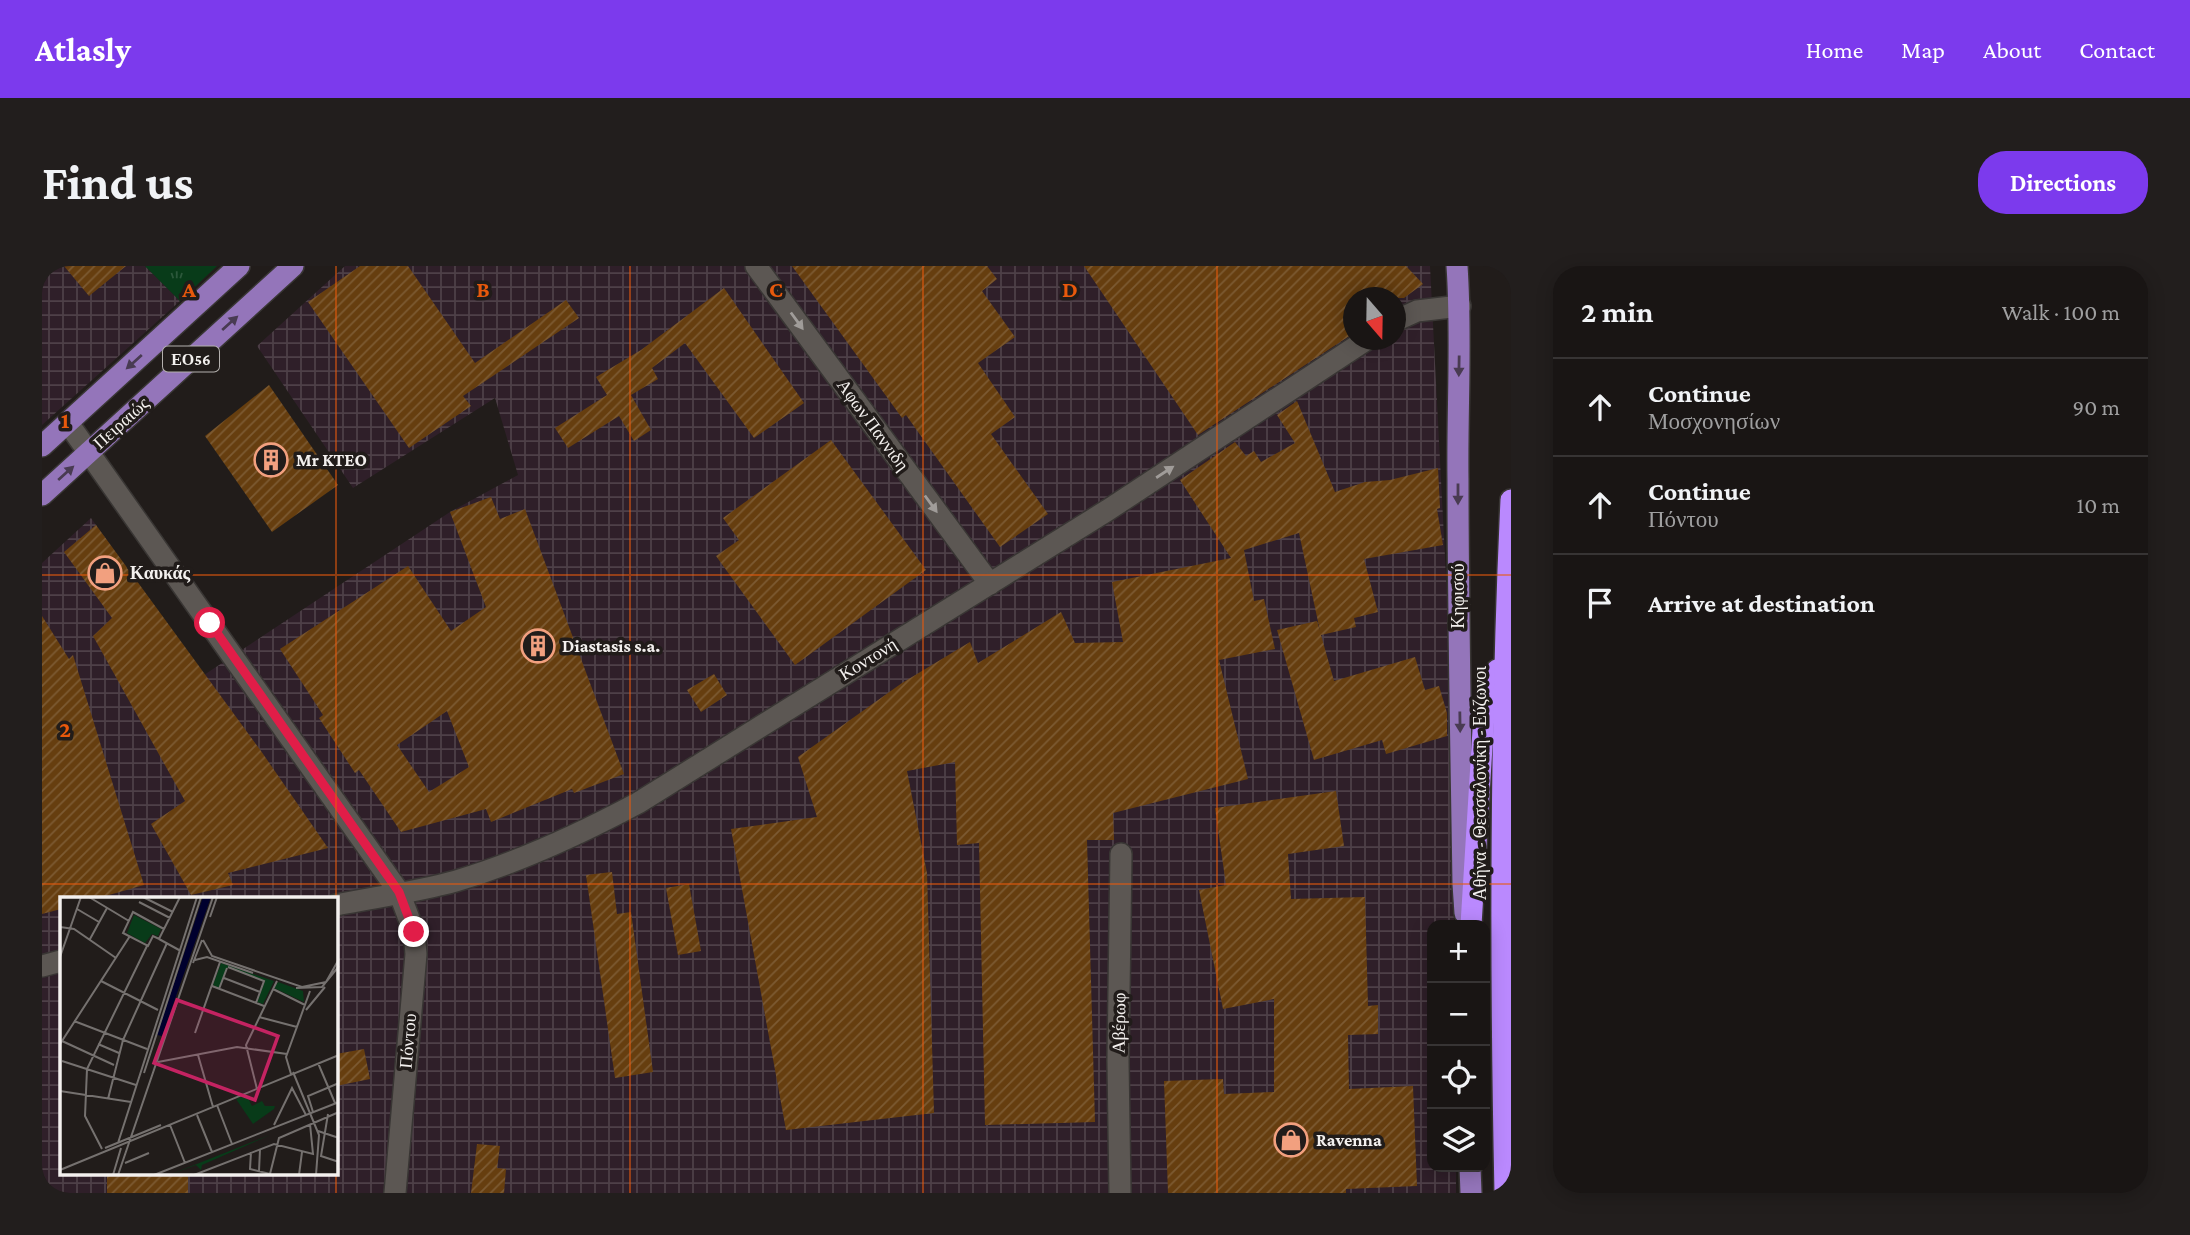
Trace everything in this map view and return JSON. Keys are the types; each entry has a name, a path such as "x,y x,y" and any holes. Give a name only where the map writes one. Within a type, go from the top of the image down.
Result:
{"highway":[{"name":"Αθήνα - Θεσσαλονίκη - Εύζωνοι","path":"1505,1193 1502,1042 1504,645 1511,500"},
{"path":"1469,920 1484,714 1504,645"}],"main road":[{"name":"Πειραιώς","path":"42,446 239,266"},
{"name":"Πειραιώς","path":"42,495 293,266"},
{"name":"Κηφισού","path":"1457,266 1460,306 1457,426 1458,601 1463,884 1468,920"},
{"path":"1460,306 1466,266"},
{"path":"1471,1172 1471,1193"}],"street":[{"name":"Αφων Παννιδη","path":"756,266 990,584"},
{"path":"1406,316 1417,311 1460,306"},
{"name":"Κοντονή","path":"338,905 454,881 514,862 613,816 1108,510 1351,350"},
{"name":"Πόντου","path":"68,423 399,892 414,932 416,954 395,1193"},
{"name":"Αβέρωφ","path":"1120,1193 1118,1061 1122,854"},
{"path":"42,966 60,961"}],"shaded area":[{"path":"42,266 145,266 180,301 42,425"},
{"path":"345,266 1430,266 1451,674 1454,920 1427,920 1427,1172 1456,1172 1456,1193 42,1193 42,563 91,518 204,675 450,512 518,475 495,398 353,488 257,346"}],"green space":[{"path":"145,266 217,266 180,301"}],"building":[{"path":"64,266 126,266 89,296"},
{"path":"360,266 408,266 475,363 566,300 579,318 463,396 471,406 409,448 308,302"},
{"path":"792,266 987,266 997,279 982,291 1015,337 978,363 1015,417 991,434 1048,514 1000,547 906,415 902,418"},
{"path":"1084,266 1406,266 1423,284 1406,297 1406,287 1343,287 1343,340 1198,435"},
{"path":"724,288 804,403 754,438 685,343 652,368 658,379 631,395 651,430 634,441 619,416 568,448 555,428 607,395 596,377 641,350"},
{"name":"Mr KTEO","path":"269,385 338,485 272,532 205,436"},
{"path":"1297,401 1335,492 1365,482 1390,480 1438,468 1440,508 1437,509 1443,545 1364,559 1378,612 1354,618 1356,627 1321,635 1334,681 1415,657 1425,690 1439,686 1447,713 1447,736 1386,754 1382,740 1314,760 1277,630 1317,621 1320,631 1299,533 1244,550 1254,601 1264,599 1275,649 1219,660 1248,779 1113,813 1114,840 1087,840 1095,1122 985,1125 979,843 957,845 955,762 907,771 927,873 934,1113 786,1130 731,829 817,817 798,757 902,683 970,642 978,663 1061,612 1075,643 1123,642 1112,582 1231,558 1180,480 1235,442 1246,456 1254,451 1261,462 1295,443 1277,415"},
{"path":"831,440 926,570 795,665 716,556 739,540 723,518"},
{"path":"491,497 500,519 525,509 624,774 574,793 572,789 491,822 486,809 401,832 359,770 355,773 319,718 323,715 280,649 408,566 451,631 486,607 450,512","holes":["447,711 469,767 429,792 397,745"]},
{"path":"96,525 261,751 328,848 228,873 233,885 191,895 151,824 185,801 93,636 112,618 64,552"},
{"path":"42,616 69,659 73,655 144,885 102,897 60,897 60,909 42,914"},
{"path":"714,674 727,695 701,712 687,690"},
{"path":"1336,791 1344,846 1288,854 1291,899 1365,897 1368,1006 1378,1005 1378,1034 1348,1035 1349,1089 1413,1086 1417,1186 1346,1189 1346,1193 1168,1193 1164,1081 1223,1079 1224,1094 1274,1092 1274,999 1223,1009 1199,890 1226,885 1215,808"},
{"path":"612,872 617,914 631,912 653,1072 615,1078 586,875"},
{"path":"689,884 701,951 678,955 666,888"},
{"path":"364,1049 370,1079 338,1086 338,1054"},
{"path":"477,1144 500,1146 497,1168 506,1169 504,1193 471,1193"},
{"path":"107,1175 188,1175 188,1193 107,1193"}],"place":[{"name":"Mr KTEO","path":"271,460"},
{"name":"Καυκάς","path":"105,573"},
{"name":"Diastasis s.a.","path":"538,646"},
{"name":"Ravenna","path":"1291,1140"}],"route":[{"path":"210,623 399,892 414,932"}]}
